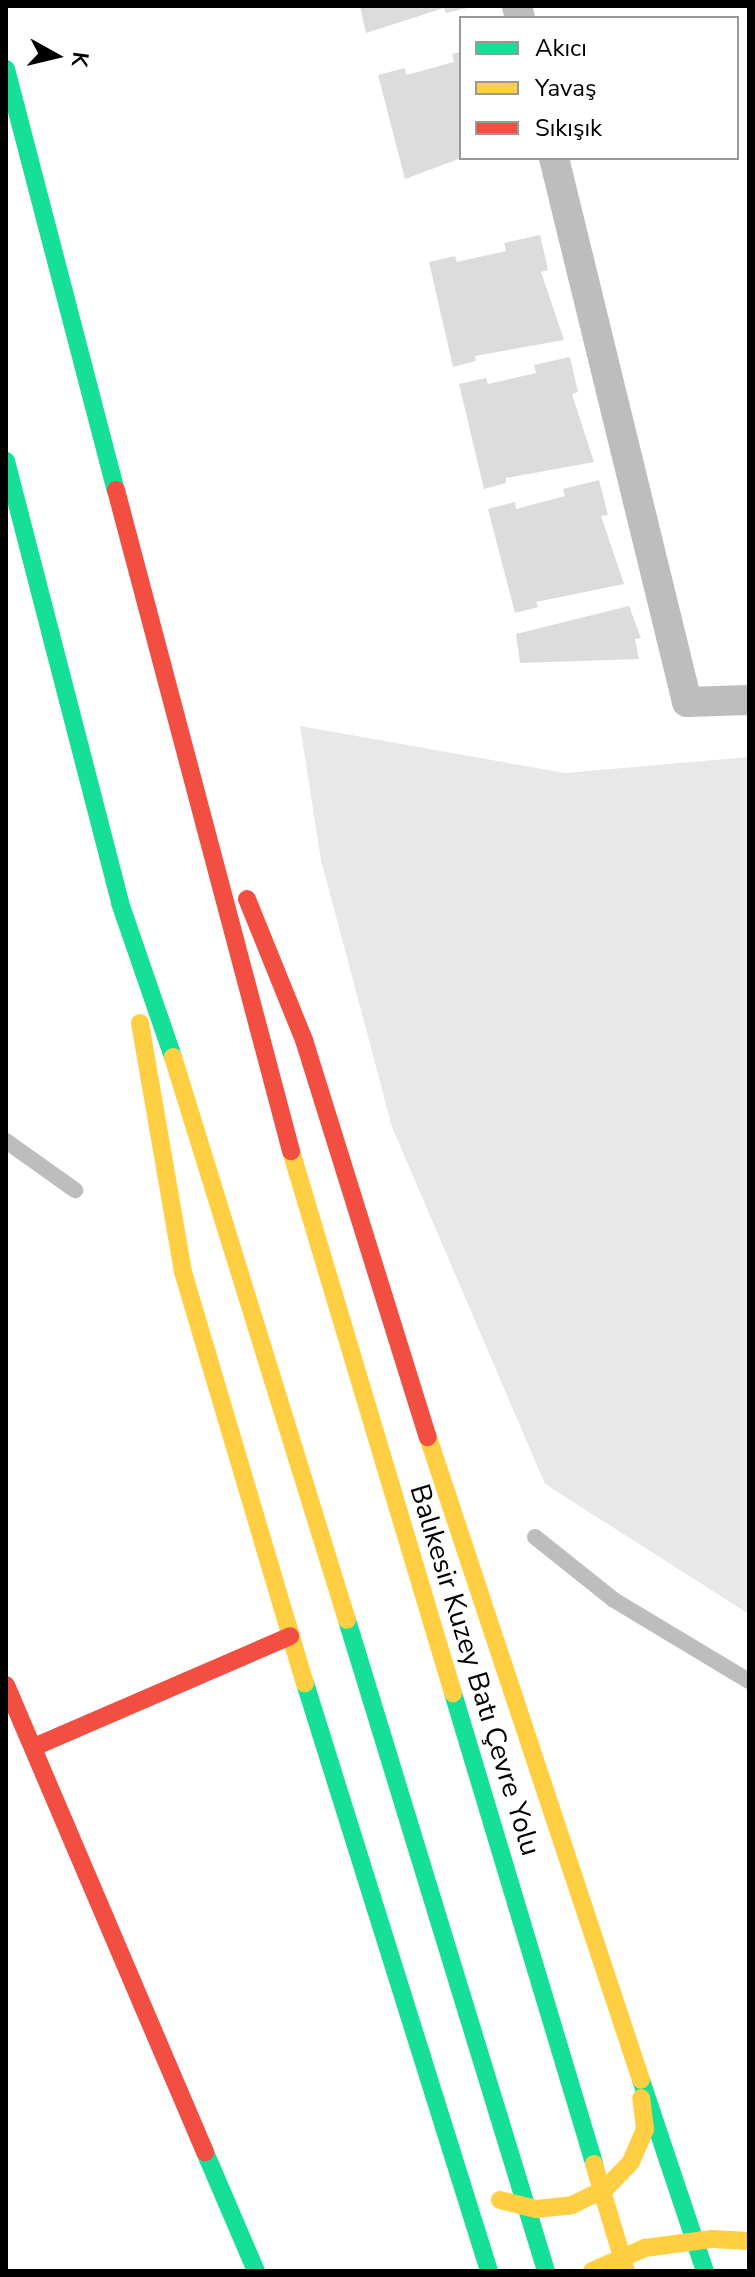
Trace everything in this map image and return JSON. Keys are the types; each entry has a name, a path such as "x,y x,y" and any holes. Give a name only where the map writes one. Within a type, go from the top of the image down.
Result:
{"main road":[{"path":"6,69 181,738 304,1040 453,1517 705,2271"},
{"path":"6,461 120,903 191,1108 546,2271"},
{"name":"Balıkesir Kuzey Batı Çevre Yolu","path":"181,738 271,1084 626,2271"},
{"path":"120,903 183,1272 290,1636 489,2271"},
{"path":"34,1747 290,1636"},
{"path":"6,1685 256,2271"},
{"path":"450,2145 477,2181 500,2200 536,2209 572,2205 605,2189 631,2162 645,2129 636,2060"},
{"path":"592,2271 645,2248 697,2241 749,2241"}],"street":[{"path":"554,160 687,702 749,700"}],"lane":[{"path":"6,1141 75,1190"},
{"path":"535,1537 614,1600 749,1681"}],"shaded area":[{"path":"300,726 565,773 749,757 749,1614 545,1484 392,1127 321,860"}],"building":[{"path":"360,6 471,7 446,13 444,8 366,33"},
{"path":"459,52 459,159 405,179 378,75 405,68 406,75 454,62 452,54"},
{"path":"540,235 548,270 541,272 564,340 475,356 476,361 453,367 429,262 455,256 457,262 506,251 504,243"},
{"path":"570,357 578,392 572,394 594,462 506,478 506,483 484,489 459,384 486,378 488,384 536,373 534,365"},
{"path":"599,480 608,515 601,516 624,584 536,602 538,607 515,613 488,509 515,502 516,509 565,496 563,489"},
{"path":"629,606 641,638 635,639 639,659 520,663 516,634"}],"traffic: fast":[{"path":"6,69 116,490"},
{"path":"6,461 120,903 173,1057"},
{"path":"347,1620 546,2271"},
{"path":"305,1683 489,2271"},
{"path":"453,1693 594,2164"},
{"path":"641,2080 705,2271"},
{"path":"205,2152 256,2271"}],"traffic: slow":[{"path":"140,1023 183,1272 305,1683"},
{"path":"173,1057 347,1620"},
{"path":"291,1151 453,1693"},
{"path":"428,1437 641,2080"},
{"path":"500,2200 536,2209 572,2205 605,2189 631,2162 645,2129 641,2098"},
{"path":"594,2164 626,2271"},
{"path":"592,2271 645,2248 712,2239 749,2241"}],"traffic: jam":[{"path":"116,490 291,1151"},
{"path":"247,899 304,1040 428,1437"},
{"path":"34,1747 290,1636"},
{"path":"6,1685 205,2152"}]}
